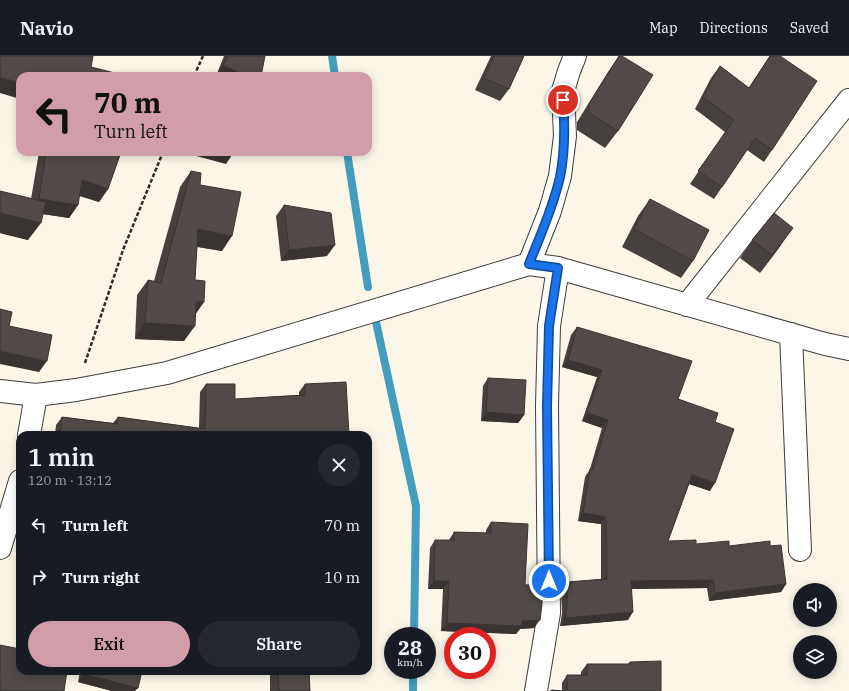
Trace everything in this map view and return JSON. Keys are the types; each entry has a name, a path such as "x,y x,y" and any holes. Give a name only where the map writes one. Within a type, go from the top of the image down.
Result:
{"street":[{"path":"529,264 550,210 560,176 565,136 563,91 575,56"},
{"path":"687,305 849,100"},
{"path":"0,391 36,395 76,390 167,373 529,264 558,268 825,344 849,349"},
{"path":"536,691 549,613 547,414 549,326 558,268"},
{"path":"792,334 800,550"},
{"path":"30,431 36,395"},
{"path":"0,548 16,494"}],"path":[{"path":"196,72 203,56"},
{"path":"76,390 123,250 161,156"}],"building":[{"path":"0,56 93,56 91,67 111,72 16,72 16,82 0,77"},
{"path":"228,56 265,56 262,72 239,72 223,66"},
{"path":"494,56 524,56 509,89 484,78"},
{"path":"619,56 622,56 653,75 618,131 589,113 589,104"},
{"path":"770,56 780,56 817,81 772,150 755,138 722,187 698,171 734,120 703,97 720,66 749,88"},
{"path":"45,156 120,156 108,189 82,180 78,205 39,199"},
{"path":"191,171 201,173 200,185 241,192 232,236 198,229 195,280 205,281 204,302 196,302 195,326 145,323 148,280 161,283"},
{"path":"0,191 46,202 41,223 0,213"},
{"path":"650,199 709,230 693,261 634,229"},
{"path":"284,205 331,213 335,245 289,250"},
{"path":"774,213 793,228 772,255 752,240"},
{"path":"0,309 12,312 9,326 52,335 47,361 0,351"},
{"path":"577,327 692,361 678,399 718,413 715,422 734,429 715,483 692,475 668,541 696,540 696,544 729,541 729,546 770,541 770,546 781,545 786,584 715,593 713,580 631,581 633,612 565,618 567,605 567,582 607,579 606,517 583,513 590,469 593,469 608,420 587,413 602,370 568,360"},
{"path":"488,378 526,380 524,415 486,412"},
{"path":"346,382 349,431 60,431 62,417 117,424 118,417 205,429 206,384 235,384 235,399 305,395 305,384"},
{"path":"491,522 528,524 525,585 542,584 540,620 522,621 522,626 447,623 449,581 434,581 435,540 454,540 454,532 491,533"},
{"path":"0,645 16,648 16,675 66,675 64,691 0,691"},
{"path":"661,661 661,691 567,691 567,675 587,675 587,664 630,664 630,662"},
{"path":"87,675 141,675 138,688"},
{"path":"278,675 309,675 310,691 279,691"}],"waterway":[{"path":"332,56 334,72"},
{"path":"348,156 368,287"},
{"path":"376,322 416,506 414,627"},
{"path":"413,679 413,691"}],"route":[{"path":"549,581 547,406 549,326 558,268 529,264 550,210 560,176 565,136 563,100"}]}
